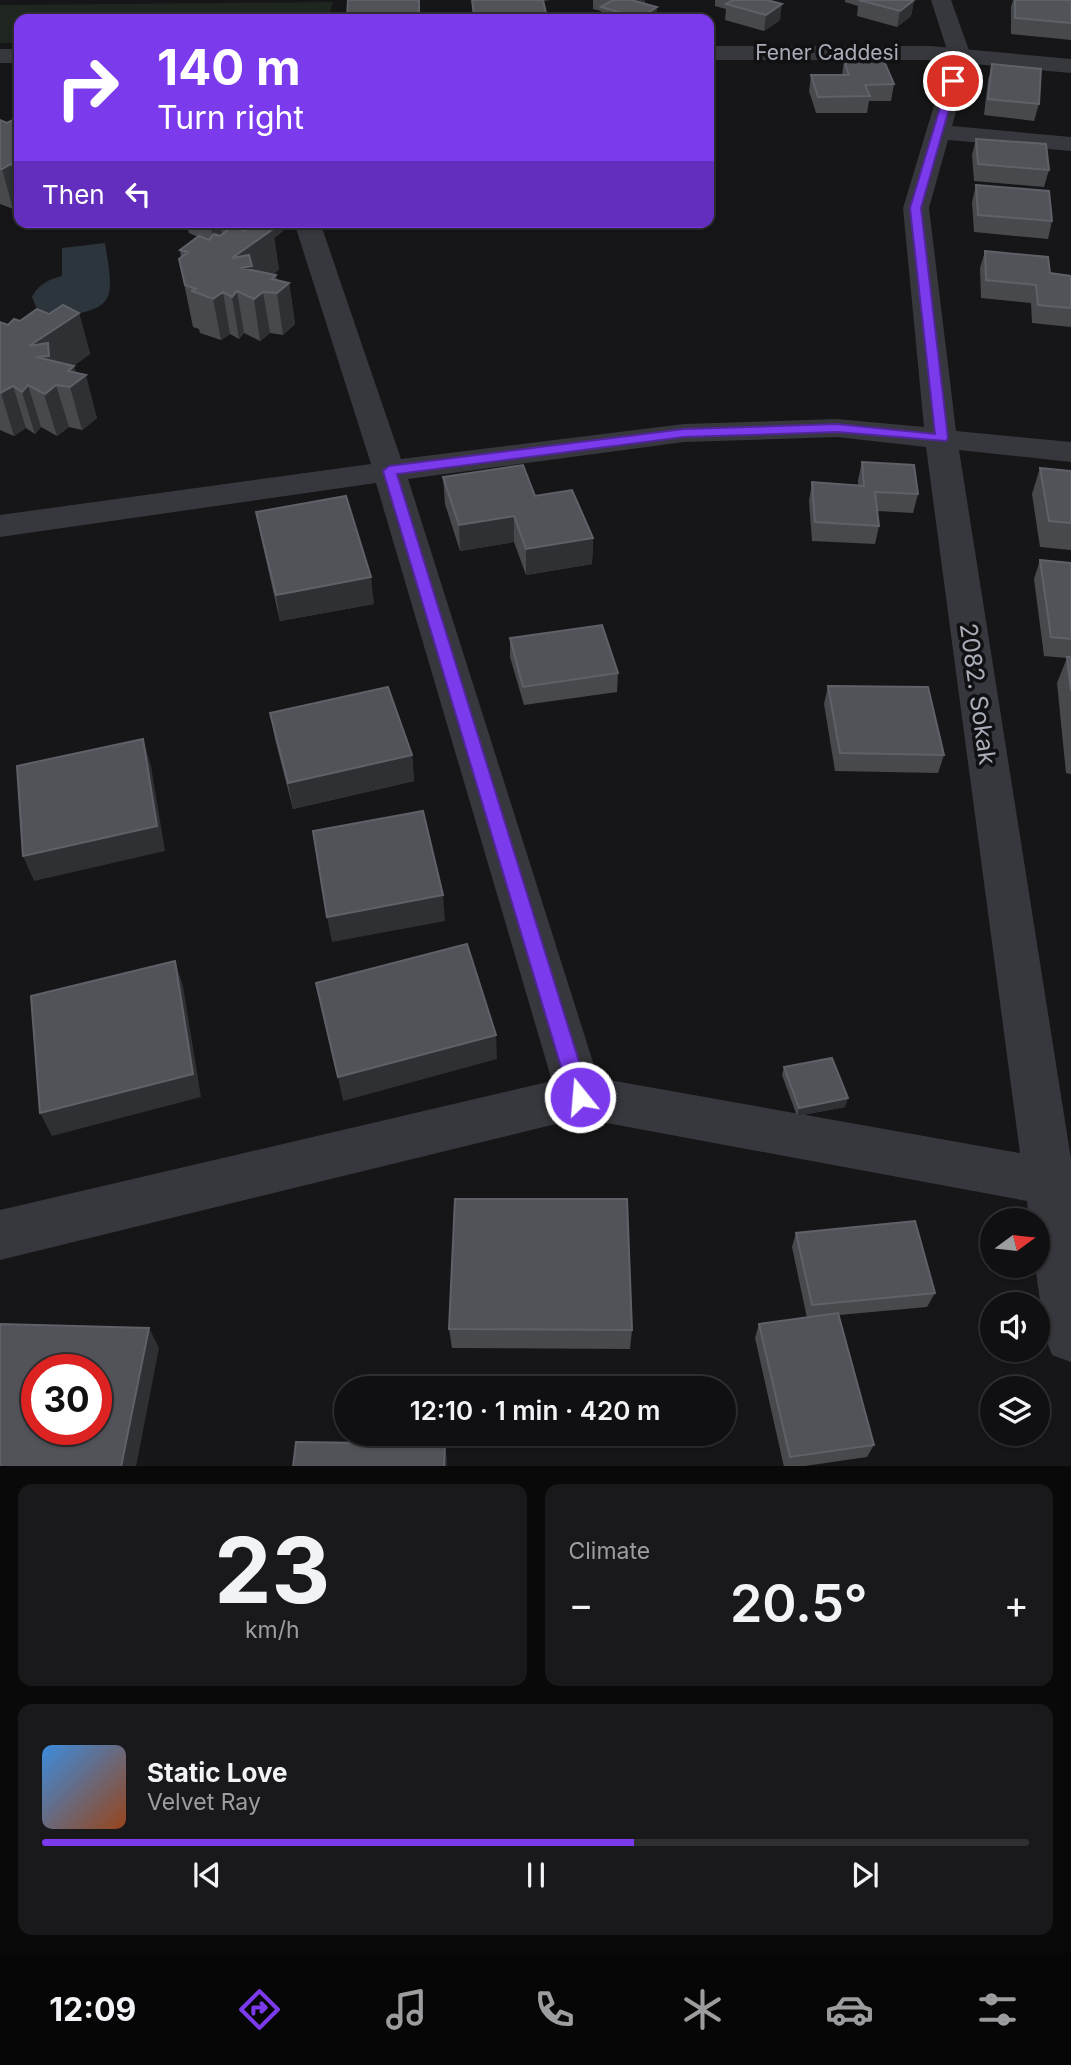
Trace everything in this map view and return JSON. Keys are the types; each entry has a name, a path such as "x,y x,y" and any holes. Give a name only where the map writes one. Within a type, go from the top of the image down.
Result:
{"street":[{"path":"941,0 960,56"},
{"name":"Fener Caddesi","path":"714,53 851,51 960,56 1071,66"},
{"name":"2082. Sokak","path":"960,56 916,208 942,438 1059,1182 1071,1336"},
{"path":"939,132 1071,144"},
{"path":"309,228 389,471 580,1097"},
{"path":"0,526 684,433 837,428 1071,452"},
{"path":"0,1235 580,1097 1059,1182"}],"shaded area":[{"path":"333,2 329,14 14,14 14,43 0,43 0,5"},
{"path":"105,243 110,281 105,301 98,307 77,314 53,313 36,307 32,297 41,285 62,276 62,248"}],"building":[{"path":"348,0 419,0 419,14 347,14"},
{"path":"472,0 543,0 546,13 510,14 474,14"},
{"path":"613,0 631,0 657,7 646,14 625,14 601,7"},
{"path":"733,0 767,0 782,4 766,15 726,4"},
{"path":"859,0 914,0 900,11"},
{"path":"1015,0 1071,0 1071,23 1015,18"},
{"path":"844,61 884,61 894,84 865,85 870,96 818,97 811,75 849,75"},
{"path":"992,64 1041,69 1039,104 988,99"},
{"path":"0,120 7,123 14,120 14,166 11,164 0,169"},
{"path":"976,139 1046,144 1049,170 978,164"},
{"path":"976,185 1049,191 1052,221 978,215"},
{"path":"230,228 245,231 250,228 273,229 232,258 249,255 252,266 241,268 276,275 272,279 289,283 277,293 263,292 254,299 237,291 232,297 223,292 213,299 192,291 196,289 185,285 179,259 188,252 180,250 199,236 209,240 214,234 220,236"},
{"path":"985,251 1048,257 1050,273 1071,276 1071,308 1038,305 1036,285 986,280"},
{"path":"63,305 79,313 29,346 48,343 49,356 36,357 74,366 68,371 86,375 70,387 56,385 45,394 28,385 22,392 13,386 0,393 0,322 8,325 14,319 20,321 37,309 49,314"},
{"path":"862,462 914,465 918,494 875,492 879,526 815,522 812,482 864,486"},
{"path":"523,465 535,496 572,490 593,538 526,549 514,516 459,525 443,477"},
{"path":"1040,468 1071,471 1071,523 1049,521"},
{"path":"346,496 371,577 276,595 256,512"},
{"path":"1040,560 1071,563 1071,639 1051,637"},
{"path":"602,625 618,673 523,687 510,638"},
{"path":"1067,657 1071,657 1071,691"},
{"path":"828,686 928,687 944,755 840,753"},
{"path":"388,687 412,755 288,783 270,713"},
{"path":"143,739 157,826 23,856 17,766"},
{"path":"423,811 443,895 327,917 313,831"},
{"path":"467,944 496,1035 338,1077 316,983"},
{"path":"175,961 193,1074 40,1113 31,996"},
{"path":"832,1058 848,1098 799,1108 784,1067"},
{"path":"455,1199 627,1199 632,1330 449,1329"},
{"path":"915,1221 935,1293 812,1305 796,1233"},
{"path":"838,1313 874,1445 790,1457 759,1324"},
{"path":"0,1324 149,1328 121,1466 0,1466"},
{"path":"296,1442 334,1443 334,1446 445,1446 444,1466 293,1466"}],"route":[{"path":"580,1097 389,471 684,433 837,428 942,438 916,208 953,81"}]}
